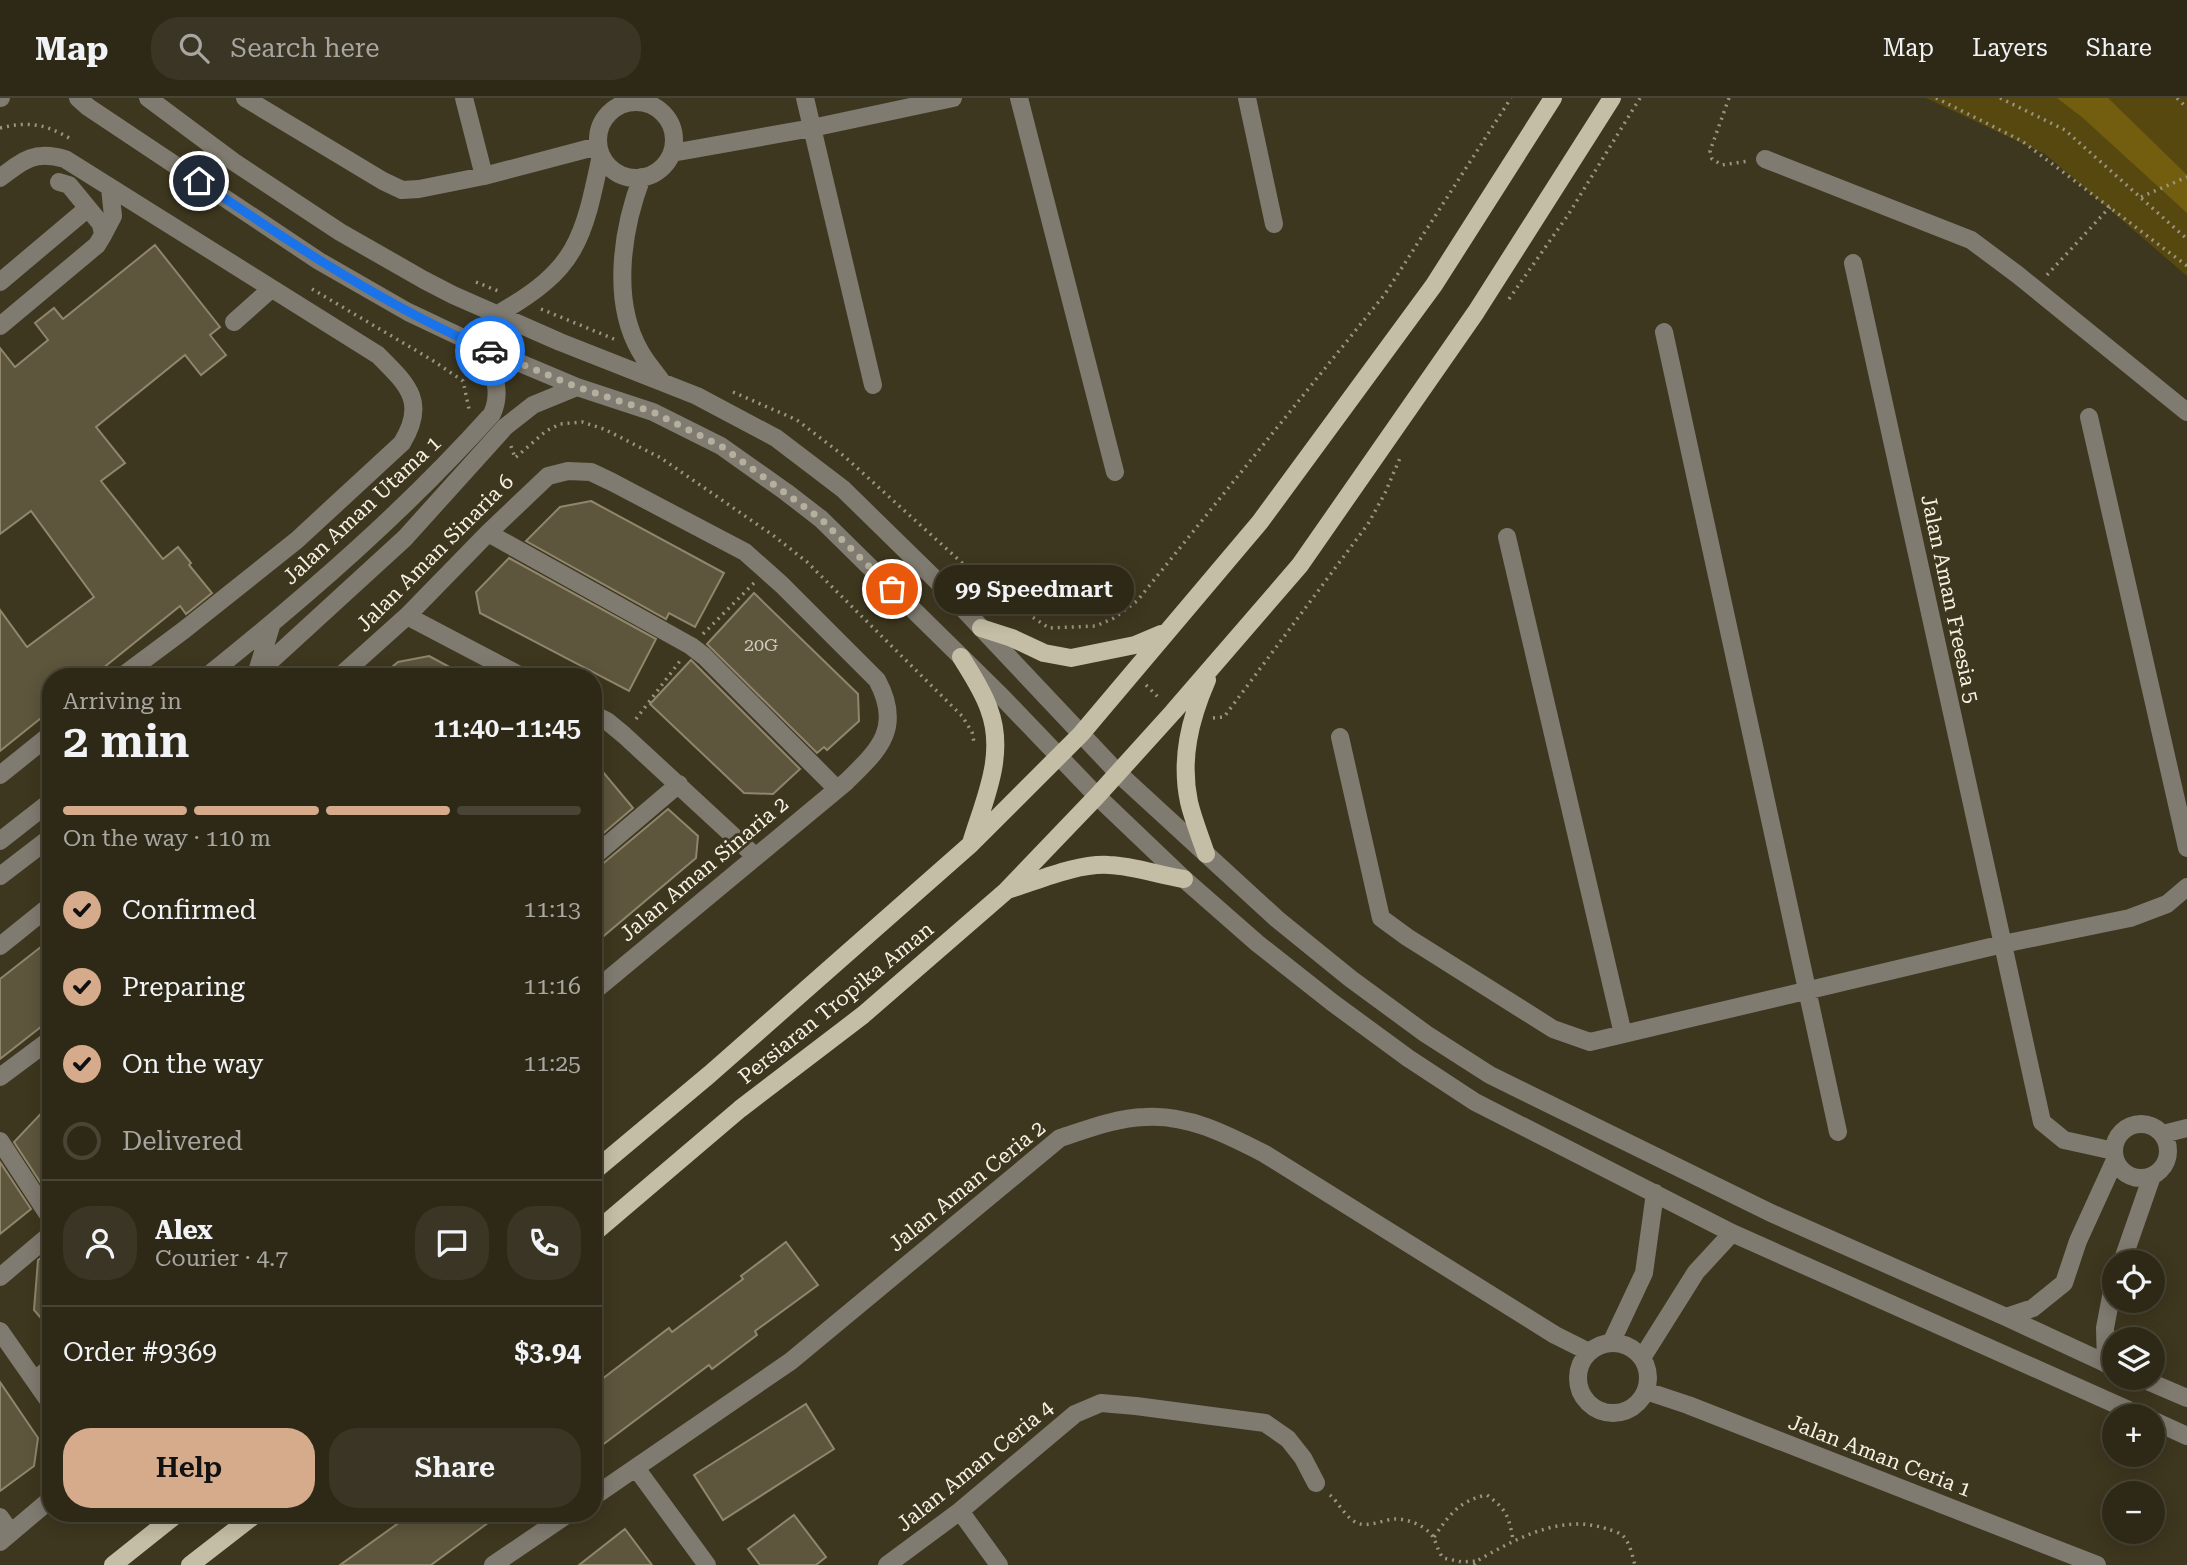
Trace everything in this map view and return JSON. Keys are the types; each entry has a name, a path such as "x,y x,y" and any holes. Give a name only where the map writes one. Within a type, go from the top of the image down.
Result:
{"main road":[{"name":"Persiaran Tropika Aman","path":"602,1164 710,1074 971,844 1081,734 1260,522 1434,285 1553,98"},
{"name":"Persiaran Tropika Aman","path":"602,1226 740,1109 863,1015 1006,891 1173,712 1300,565 1476,312 1612,98"},
{"path":"981,628 1012,638 1044,653 1072,658 1135,646 1164,633"},
{"path":"961,657 990,710 995,753 993,777 971,844"},
{"path":"1206,853 1189,804 1186,743 1191,720 1216,661"},
{"path":"1006,891 1060,873 1096,865 1122,866 1185,878"},
{"path":"113,1565 167,1522"},
{"path":"190,1565 246,1522"}],"street":[{"path":"68,98 83,102 319,261 408,312 577,387 653,412 721,446 755,470 821,519 1097,796 1257,943 1408,1058 1475,1102 1732,1233 2115,1404"},
{"path":"148,98 233,162 340,232 424,280 560,342 697,396 776,438 843,489 937,581 1118,773 1277,919 1350,979 1426,1034 1489,1074 1772,1213 2102,1362"},
{"path":"245,98 402,190 484,176 600,150"},
{"path":"464,98 484,176"},
{"path":"805,98 873,385"},
{"path":"672,153 813,128 953,98"},
{"path":"1019,98 1115,472"},
{"path":"1247,98 1274,224"},
{"path":"498,314 522,301 558,271 576,247 589,215 600,150 600,126 605,117 620,105 640,102 650,104 666,115 674,134 672,153 661,169 652,175 623,176 607,164 600,150"},
{"path":"0,178 29,158 48,154 65,159 378,355 409,388 414,406 412,427 402,443 297,540 133,668"},
{"path":"1765,159 1971,240 2035,288 2187,412"},
{"path":"642,177 633,202 621,267 625,309 639,349 662,382"},
{"path":"59,181 69,185 88,208 101,224 103,235"},
{"path":"0,325 97,245 113,216 110,188"},
{"path":"0,282 88,208"},
{"name":"Jalan Aman Freesia 5","path":"1853,263 2042,1122 2064,1140 2114,1155"},
{"path":"234,322 271,289"},
{"path":"1664,332 1838,1132"},
{"name":"Jalan Aman Utama 1","path":"217,668 271,626 389,519 457,453 492,414 498,388 484,348"},
{"name":"Jalan Aman Utama 1","path":"265,668 405,538 505,427 533,405 577,387"},
{"path":"2089,417 2187,848"},
{"name":"Jalan Aman Sinaria 6","path":"349,668 407,617 488,533 548,476 568,471"},
{"name":"Jalan Aman Sinaria 2","path":"568,471 591,472 745,552 877,680 885,695 888,715 886,734 869,760 602,984"},
{"path":"488,533 691,646 841,785"},
{"path":"1507,537 1623,1034"},
{"path":"407,617 506,668"},
{"path":"258,668 271,626"},
{"path":"602,725 679,784 755,856"},
{"path":"1340,737 1381,918 1553,1028 1590,1042 2003,944 2130,918 2167,904 2187,887"},
{"path":"0,775 42,741"},
{"path":"602,848 679,784"},
{"path":"0,841 42,808"},
{"path":"0,876 42,843"},
{"path":"0,946 42,912"},
{"path":"0,1077 42,1046"},
{"name":"Jalan Aman Ceria 2","path":"602,1491 791,1361 1060,1138 1144,1116 1166,1117 1217,1130 1265,1154 1544,1328 1589,1352"},
{"path":"2006,1317 2033,1308 2064,1283 2078,1241 2114,1155 2118,1135 2124,1128 2149,1124 2163,1134 2169,1150 2164,1166 2152,1176 2143,1178 2126,1174 2119,1168 2114,1155"},
{"path":"2163,1134 2187,1128"},
{"path":"0,1141 42,1205"},
{"path":"2126,1250 2152,1176"},
{"path":"1611,1343 1644,1273 1655,1194"},
{"path":"1642,1358 1696,1272 1732,1233"},
{"path":"0,1277 42,1242"},
{"path":"0,1331 42,1390"},
{"path":"1623,1344 1634,1349 1642,1358 1647,1368 1646,1391 1632,1408 1621,1413 1609,1413 1598,1410 1582,1395 1578,1372 1589,1352 1599,1345 1623,1344"},
{"path":"35,1380 42,1374"},
{"path":"2165,1389 2187,1398"},
{"name":"Jalan Aman Ceria 1","path":"1646,1391 2097,1565"},
{"name":"Jalan Aman Ceria 4","path":"887,1565 960,1511 1075,1414 1101,1403 1265,1423 1287,1439 1303,1458 1316,1483"},
{"path":"2165,1426 2187,1436"},
{"path":"636,1468 707,1565"},
{"path":"0,1517 6,1538 42,1507"},
{"path":"960,1511 999,1565"},
{"path":"492,1565 556,1522"}],"path":[{"path":"1096,626 1114,618 1137,601 1385,294 1511,98"},
{"path":"1728,98 1710,151 1712,159 1722,165 1765,159"},
{"path":"1936,98 2022,141 2187,266"},
{"path":"2000,98 2065,130 2187,239"},
{"path":"2177,98 2187,108"},
{"path":"2141,198 2187,177"},
{"path":"2035,288 2110,207"},
{"path":"1316,1483 1358,1524 1396,1519 1414,1522 1426,1529 1434,1537 1435,1548 1443,1558 1475,1563 1513,1540 1575,1522 1596,1525 1621,1534 1630,1547 1635,1565"},
{"path":"1434,1537 1451,1513 1473,1497 1488,1495 1502,1506 1510,1520 1513,1540"}],"shaded area":[{"path":"1926,98 2187,98 2187,276 2045,154"},
{"path":"2057,98 2108,98 2187,175 2187,213 2083,118"}],"building":[{"path":"155,245 220,327 210,335 226,355 201,375 185,355 96,427 125,463 101,481 163,559 178,547 212,593 186,614 180,606 103,668 42,668 42,717 0,751 0,610 27,647 94,597 31,511 0,534 0,348 15,367 48,340 35,323 54,308 63,319"},
{"path":"591,501 724,573 695,627 669,613 666,619 526,541 560,507"},
{"path":"509,558 656,639 629,691 602,677 602,668 585,668 480,613 476,592"},
{"path":"754,593 858,694 859,721 827,750 824,747 817,753 707,644"},
{"path":"429,656 451,668 391,668 398,662"},
{"path":"691,660 800,769 773,794 744,793 650,704"},
{"path":"602,771 633,808 602,834"},
{"path":"668,809 698,836 696,858 602,937 602,864"},
{"path":"42,946 42,1026 0,1059 0,979"},
{"path":"42,1112 42,1185 14,1142"},
{"path":"0,1162 31,1209 0,1234"},
{"path":"786,1242 818,1285 755,1331 757,1335 712,1369 709,1365 602,1445 602,1379 669,1328 672,1332 743,1279 741,1276"},
{"path":"42,1258 42,1319 34,1310 38,1260"},
{"path":"0,1382 38,1438 34,1466 0,1491"},
{"path":"806,1404 834,1449 723,1520 694,1475"},
{"path":"794,1515 826,1557 816,1565 760,1565 748,1549"},
{"path":"400,1522 489,1522 431,1565 340,1565"},
{"path":"625,1529 652,1565 579,1565"}],"way so far":[{"path":"490,351 577,387 653,412 721,446 821,519 892,589"}],"place":[{"name":"99 Speedmart","path":"892,589"}],"route":[{"path":"199,181 319,261 408,312 490,351"}]}
